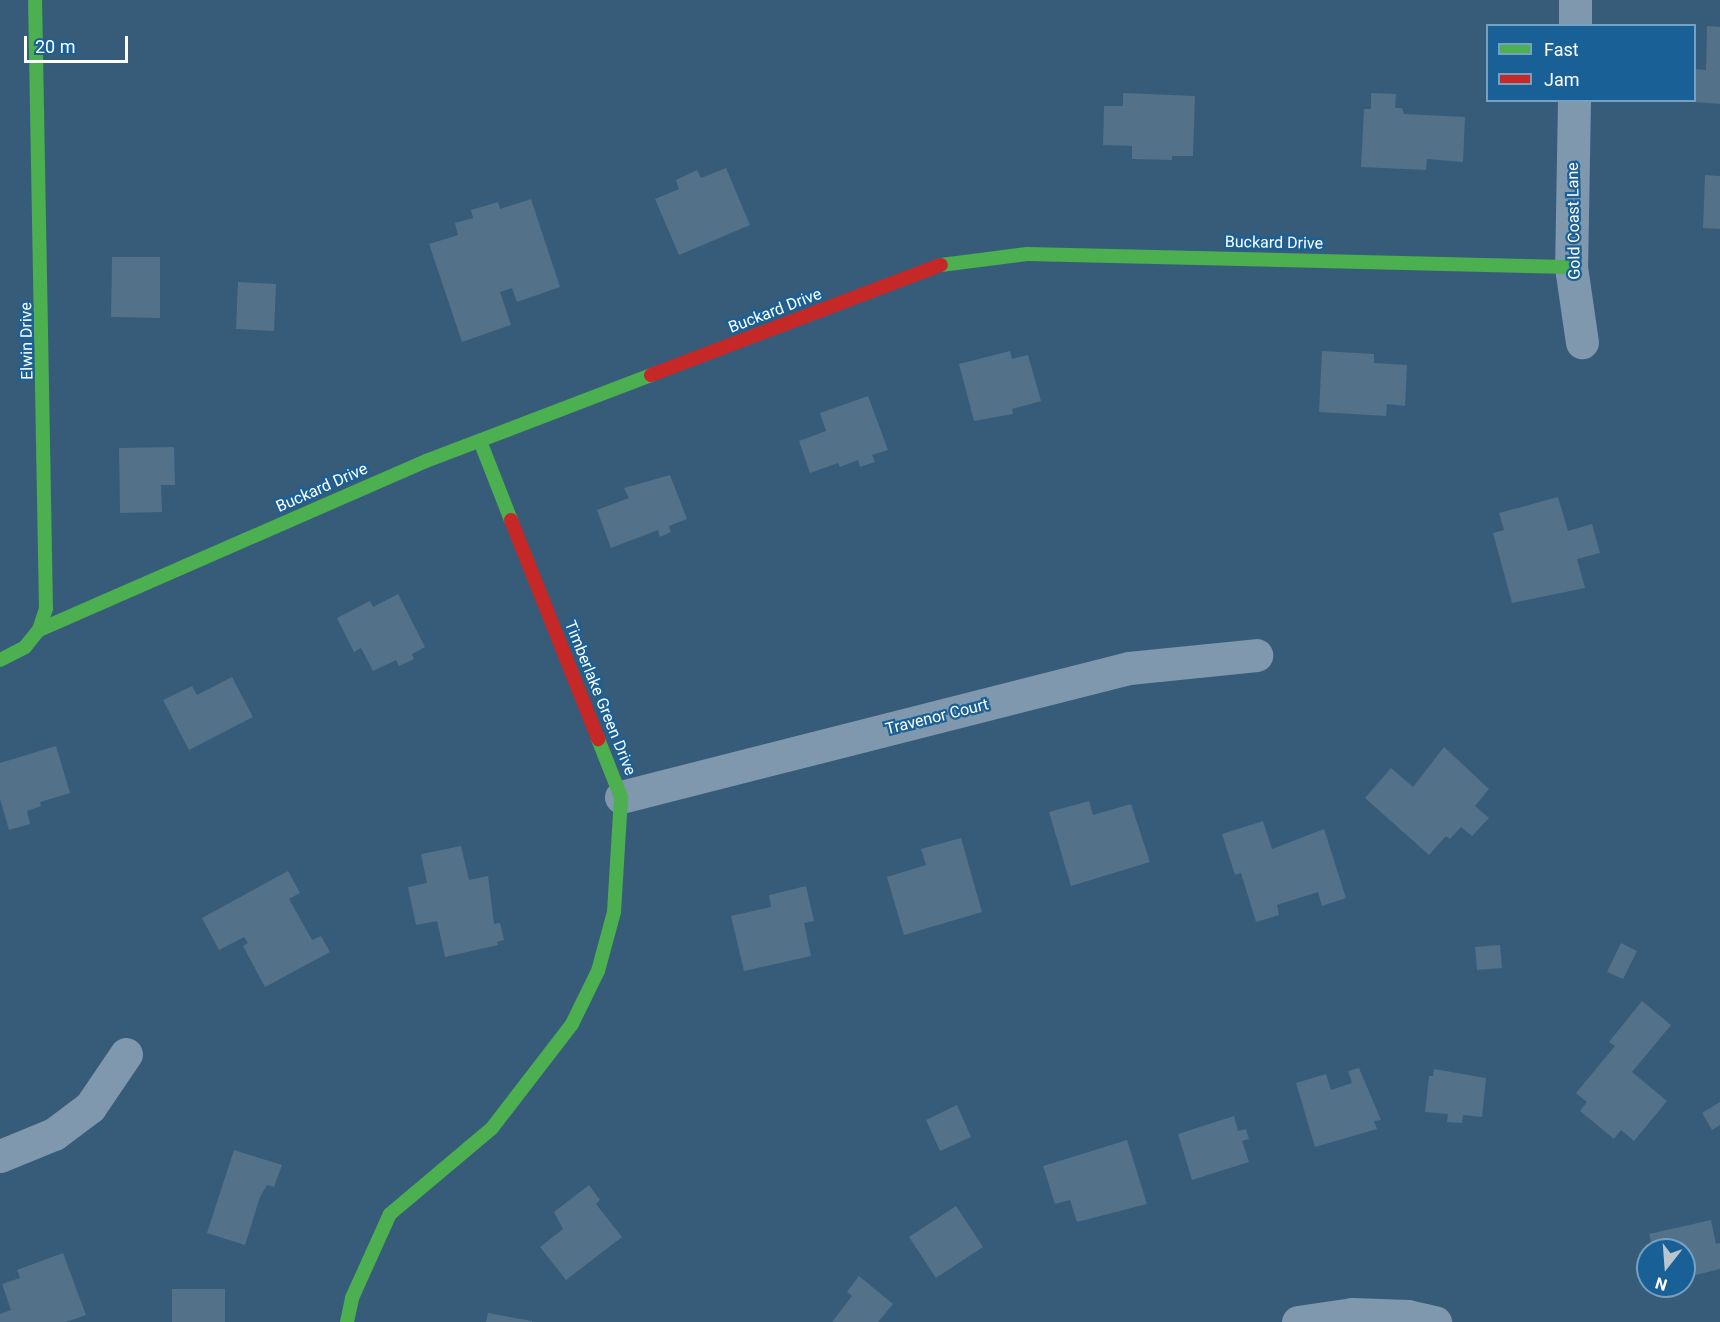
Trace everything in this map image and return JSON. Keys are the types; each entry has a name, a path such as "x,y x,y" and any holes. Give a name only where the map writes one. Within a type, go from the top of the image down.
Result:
{"street":[{"name":"Elwin Drive","path":"35,0 47,519 46,609 39,630"},
{"path":"1575,0 1575,24"},
{"name":"Gold Coast Lane","path":"1574,102 1571,267 1582,342"},
{"name":"Buckard Drive","path":"39,630 480,441 945,264 1027,254 1571,267"},
{"name":"Timberlake Green Drive","path":"347,1322 352,1298 390,1214 492,1128 572,1024 598,971 614,912 621,797 480,441"},
{"path":"0,660 25,646 39,630"},
{"name":"Travenor Court","path":"621,797 1129,668 1256,655"},
{"path":"0,1156 54,1134 90,1107 126,1054"},
{"path":"1298,1322 1352,1314 1408,1316 1435,1322"}],"building":[{"path":"1707,26 1720,27 1720,104 1694,102 1696,102 1696,69 1706,70"},
{"path":"1123,93 1195,96 1193,156 1172,156 1172,160 1132,159 1132,146 1103,145 1104,106 1123,106"},
{"path":"1371,93 1396,94 1395,108 1402,108 1404,114 1465,117 1463,162 1427,159 1426,170 1361,167 1364,109 1371,109"},
{"path":"726,168 750,225 679,255 655,199 679,189 676,180 697,170 701,178"},
{"path":"1705,175 1720,176 1720,229 1703,228"},
{"path":"531,199 560,287 517,302 512,288 500,292 511,325 462,342 429,244 458,235 455,223 473,218 471,210 498,202 500,209"},
{"path":"112,257 160,257 160,318 111,317"},
{"path":"238,282 276,284 274,331 236,329"},
{"path":"1010,351 1012,359 1028,355 1041,401 1012,409 1013,414 974,421 959,364"},
{"path":"1322,351 1374,354 1374,363 1407,365 1405,406 1387,404 1386,416 1319,412"},
{"path":"868,396 888,450 872,455 875,462 860,467 858,460 840,467 838,463 810,473 799,441 826,431 820,413"},
{"path":"174,447 175,485 161,485 162,512 120,513 119,448"},
{"path":"670,475 687,519 669,526 671,532 660,537 658,530 611,548 597,510 629,498 624,488"},
{"path":"1558,497 1568,531 1592,524 1600,553 1577,559 1585,588 1512,603 1493,533 1504,530 1499,513"},
{"path":"398,594 425,647 412,654 414,659 399,666 396,660 373,671 361,648 354,652 337,618 370,601 373,607"},
{"path":"232,677 253,717 189,750 163,700 192,686 197,695"},
{"path":"56,746 70,793 40,802 41,806 27,811 30,824 9,830 0,799 0,763"},
{"path":"1444,747 1489,789 1475,806 1489,818 1472,836 1461,827 1450,839 1446,836 1429,855 1365,798 1391,768 1413,787"},
{"path":"1089,801 1093,815 1131,804 1150,862 1071,886 1049,812"},
{"path":"1263,821 1272,849 1324,829 1346,898 1322,906 1318,892 1277,905 1279,915 1256,922 1241,873 1235,875 1222,834"},
{"path":"961,838 982,912 904,935 887,877 926,865 921,849"},
{"path":"461,846 469,880 488,876 494,924 500,923 504,940 497,942 498,945 445,957 437,921 416,925 408,887 427,883 421,854"},
{"path":"288,871 300,893 289,899 312,940 321,936 330,952 265,987 243,946 248,943 244,937 219,950 202,918"},
{"path":"806,886 814,921 804,923 811,956 744,971 731,916 771,907 769,895"},
{"path":"1621,943 1637,951 1623,979 1607,972"},
{"path":"1500,945 1502,968 1477,970 1475,947"},
{"path":"1642,1001 1671,1025 1632,1072 1667,1101 1634,1141 1621,1130 1614,1139 1580,1111 1587,1102 1576,1093 1615,1046 1609,1042"},
{"path":"1359,1068 1381,1120 1374,1121 1377,1129 1315,1147 1296,1083 1326,1074 1331,1090 1352,1083 1348,1071"},
{"path":"1434,1069 1486,1078 1482,1117 1463,1115 1462,1123 1447,1122 1448,1114 1425,1112 1429,1076 1433,1076"},
{"path":"1720,1102 1720,1125 1712,1130 1702,1113"},
{"path":"957,1105 971,1137 940,1151 926,1120"},
{"path":"1234,1116 1238,1131 1246,1129 1249,1139 1242,1141 1249,1162 1192,1180 1178,1134"},
{"path":"1127,1140 1147,1204 1077,1222 1070,1200 1055,1204 1043,1166"},
{"path":"234,1150 282,1165 274,1187 267,1185 260,1197 245,1245 207,1233"},
{"path":"589,1185 600,1200 596,1204 622,1237 566,1280 540,1247 563,1229 554,1212"},
{"path":"956,1206 983,1247 936,1278 909,1237"},
{"path":"1711,1220 1716,1244 1720,1243 1720,1269 1696,1275 1696,1238 1650,1238 1649,1234"},
{"path":"63,1253 86,1315 66,1322 0,1322 0,1314 11,1310 2,1284 20,1278 17,1270"},
{"path":"859,1276 893,1304 878,1322 832,1322 852,1296 847,1292"},
{"path":"172,1289 225,1289 225,1322 172,1322"},
{"path":"488,1313 532,1321 532,1322 486,1322"}],"traffic: fast":[{"path":"0,660 25,647 39,630 46,609 35,0"},
{"path":"941,265 1027,254 1571,267"},
{"path":"39,630 426,461 651,375"},
{"path":"480,441 511,520"},
{"path":"347,1322 352,1298 390,1214 492,1128 572,1024 598,971 614,912 621,797 598,739"}],"traffic: jam":[{"path":"651,375 941,265"},
{"path":"511,520 598,739"}]}
